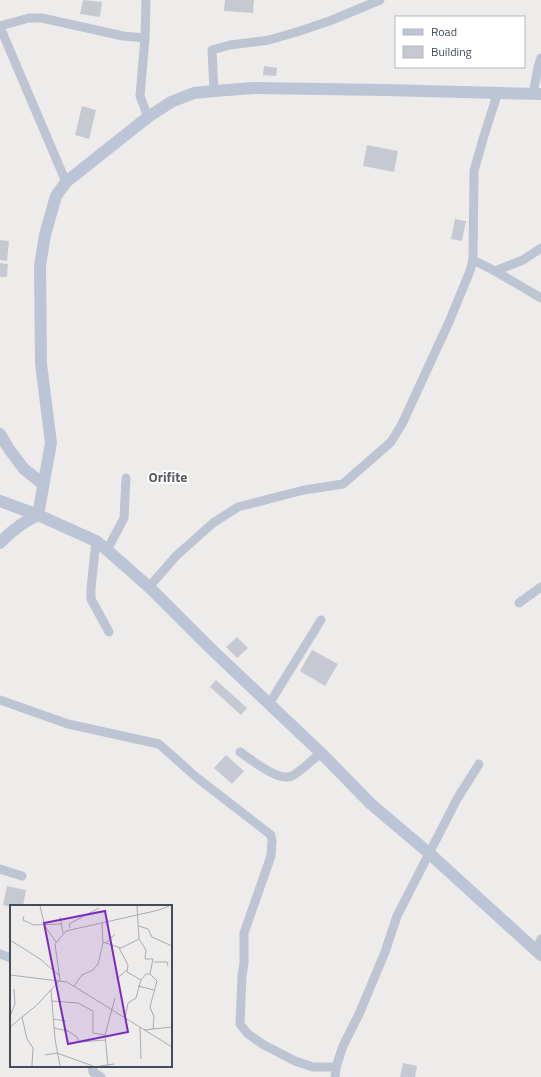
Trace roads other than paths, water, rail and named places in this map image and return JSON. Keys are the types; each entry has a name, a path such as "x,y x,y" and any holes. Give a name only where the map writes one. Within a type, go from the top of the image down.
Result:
{"main road":[{"path":"38,515 51,443 41,364 40,266 45,235 56,196 66,182 148,117 171,102 194,94 254,88 537,94"},
{"path":"0,434 24,469 43,484"},
{"path":"0,501 38,515 96,541 107,550 149,587 208,646 321,752 371,804 430,854 538,953"},
{"path":"0,543 12,530 38,515"}],"street":[{"path":"146,0 140,96 148,117"},
{"path":"214,91 212,50 230,45 269,40 300,31 332,20 380,0"},
{"path":"66,182 0,26 29,18 42,18 123,36 144,38"},
{"path":"537,94 538,67 541,58"},
{"path":"149,587 176,556 213,523 238,507 304,490 343,484 391,442 402,424 449,322 470,271 473,260 474,171 498,92"},
{"path":"495,271 523,260 541,248"},
{"path":"473,260 541,298"},
{"path":"107,550 124,518 126,478"},
{"path":"96,541 91,599 109,632"},
{"path":"519,603 541,587"},
{"path":"269,704 321,620"},
{"path":"0,700 68,724 159,744 196,777 271,835 271,856 244,932 244,963 240,1024 248,1034 264,1045 296,1061 313,1067 336,1067"},
{"path":"240,752 274,774 284,778 292,776 321,752"},
{"path":"335,1077 336,1067 385,952 397,916 458,799 479,764"},
{"path":"0,869 22,876"},
{"path":"538,953 541,939"},
{"path":"0,954 10,958"},
{"path":"92,1067 93,1072 101,1077"}],"district":[{"name":"Orifite","path":"168,477"}]}
